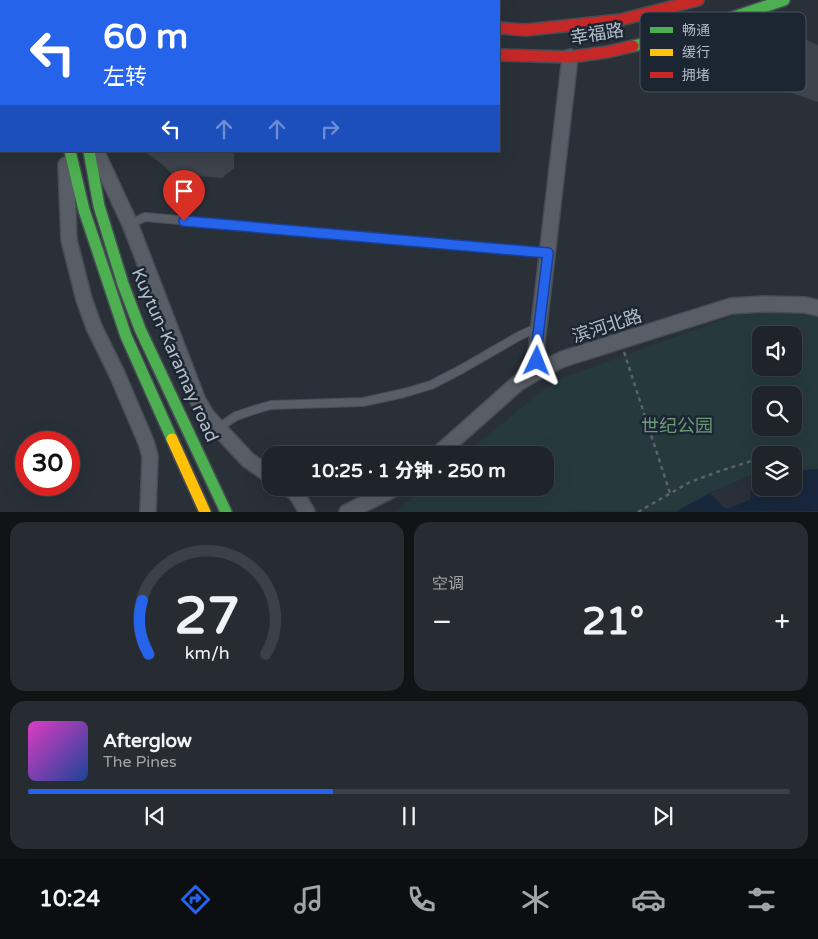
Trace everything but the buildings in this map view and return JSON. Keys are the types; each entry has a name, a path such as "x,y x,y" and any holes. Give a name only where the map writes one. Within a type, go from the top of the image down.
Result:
{"main road":[{"name":"幸福路","path":"651,12 698,0"},
{"name":"幸福路","path":"749,12 784,0"},
{"name":"幸福路","path":"500,28 526,30 620,20 640,15"},
{"name":"幸福路","path":"500,55 570,57 607,52 640,45"},
{"name":"Kuytun-Karamay road","path":"70,152 84,210 126,336 205,512"},
{"name":"Kuytun-Karamay road","path":"89,152 99,206 123,284 140,329 226,512"}],"street":[{"path":"540,370 536,352 570,57"},
{"path":"66,152 70,240 84,299 94,326 146,442 150,456 148,512"},
{"path":"96,152 130,224 198,401 207,416 218,428 248,460 262,470"},
{"name":"滨河北路","path":"447,446 518,383 563,359 731,306 764,304 805,305 818,308"},
{"path":"298,496 307,512"},
{"path":"347,512 380,496"}],"lane":[{"path":"130,224 145,217 548,253"},
{"path":"218,428 236,416 271,405 363,402 404,393 438,381 524,333 539,329"}],"path":[{"path":"621,341 670,493"},
{"path":"638,512 690,482 752,461"}],"green space":[{"name":"世纪公园","path":"781,313 818,317 818,511 395,512 414,496 554,496 554,446 475,446 537,395 560,379 736,315"}],"water":[{"path":"818,469 818,511 675,512 710,493 752,475 752,496 802,496 802,470"}],"pier":[{"path":"752,475 750,500 726,509 710,493"}],"traffic: fast":[{"path":"749,12 784,0"},
{"path":"633,46 640,44"},
{"path":"70,152 84,210 126,336 172,439"},
{"path":"89,152 99,206 123,284 140,329 226,512"}],"traffic: slow":[{"path":"172,439 205,512"}],"traffic: jam":[{"path":"651,12 698,0"},
{"path":"500,28 526,30 620,20 640,15"},
{"path":"500,55 570,57 633,46"}],"route":[{"path":"184,221 548,253 536,352 537,361"}]}
